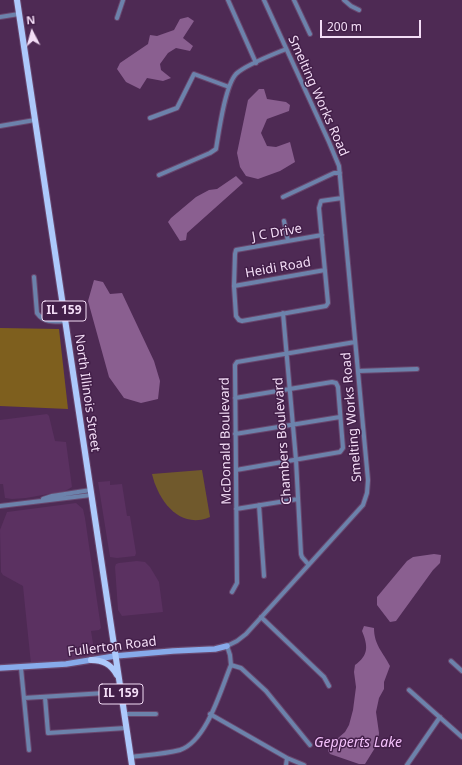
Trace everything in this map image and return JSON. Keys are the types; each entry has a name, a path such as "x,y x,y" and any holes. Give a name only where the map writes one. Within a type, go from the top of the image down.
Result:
{"main road":[{"name":"North Illinois Street","path":"17,0 132,765"},
{"path":"91,660 97,660 108,664 119,679"}],"street":[{"path":"117,18 124,0"},
{"path":"228,0 256,62"},
{"name":"Smelting Works Road","path":"227,646 246,634 363,505 366,498 368,480 340,173 334,154 264,0"},
{"path":"294,0 310,34"},
{"path":"344,0 359,10"},
{"path":"0,17 19,14"},
{"path":"159,175 216,149 230,83 237,73 256,62 286,49"},
{"path":"150,118 177,108 194,74 229,87"},
{"path":"0,126 35,120"},
{"path":"283,197 334,173 340,173"},
{"path":"234,286 236,316 242,321 326,306 328,303 319,204 325,200 342,198"},
{"path":"284,221 288,241"},
{"name":"J C Drive","path":"234,286 234,254 236,250 322,235"},
{"name":"Heidi Road","path":"234,286 325,270"},
{"path":"34,277 37,313 40,317 48,321 65,321"},
{"name":"Chambers Boulevard","path":"283,313 296,460 301,554 308,564"},
{"name":"McDonald Boulevard","path":"232,592 237,583 235,365 237,362 355,342"},
{"path":"358,371 417,369"},
{"path":"235,398 332,382 336,383 338,387 343,448 340,452 236,470"},
{"path":"235,434 340,417"},
{"path":"0,506 91,493"},
{"path":"236,508 298,499"},
{"path":"259,505 264,576"},
{"path":"261,618 324,677 329,686"},
{"path":"131,757 170,752 189,745 200,734 231,664 227,646"},
{"name":"Fullerton Road","path":"0,668 21,668 66,664 115,656 215,649 227,646"},
{"path":"451,661 462,671"},
{"path":"231,664 241,668 266,690 310,745"},
{"path":"21,668 29,750"},
{"path":"409,690 462,737"},
{"path":"24,698 121,692"},
{"path":"45,697 48,734 126,728"},
{"path":"124,714 156,714"},
{"path":"210,714 287,758 304,765"},
{"path":"407,765 440,717"},
{"path":"286,765 287,758"}],"shaded area":[{"path":"0,328 59,329 68,409 0,406"},
{"path":"47,414 49,416 55,441 66,442 72,487 65,491 26,498 5,498 3,484 0,484 0,420"},
{"path":"202,470 210,517 199,520 180,516 172,510 159,494 152,474"},
{"path":"110,481 110,485 122,484 127,516 130,516 136,553 135,556 117,558 110,557 98,482"},
{"path":"76,503 83,509 85,518 101,628 99,630 91,631 95,656 31,664 23,586 3,575 1,572 0,530 7,512"},
{"path":"137,561 145,562 150,567 159,582 163,612 122,616 118,610 116,564"}],"water":[{"path":"188,17 194,21 183,38 193,46 190,51 176,48 168,53 160,64 161,70 171,78 163,81 147,78 140,89 126,82 117,69 120,63 148,44 150,35 157,36 174,30 180,19"},
{"path":"259,89 264,89 267,99 286,102 290,105 289,111 267,119 261,133 267,146 276,147 290,142 295,162 280,171 258,179 246,176 240,167 237,153 248,100"},
{"path":"236,176 243,183 187,233 186,240 180,241 168,222 171,218 196,197 209,190 217,189"},
{"path":"94,280 103,282 110,294 122,293 154,361 160,381 158,399 141,403 124,398 109,377 88,301"},
{"path":"434,554 441,555 440,563 433,570 396,621 390,622 377,605 377,597 407,561 413,557"},
{"name":"Gepperts Lake","path":"364,626 374,628 377,644 390,666 384,682 384,689 379,698 376,712 379,733 378,743 365,764 359,764 330,754 328,751 330,745 345,732 349,725 353,710 356,687 354,672 355,665 363,658 366,650 362,631"}]}
